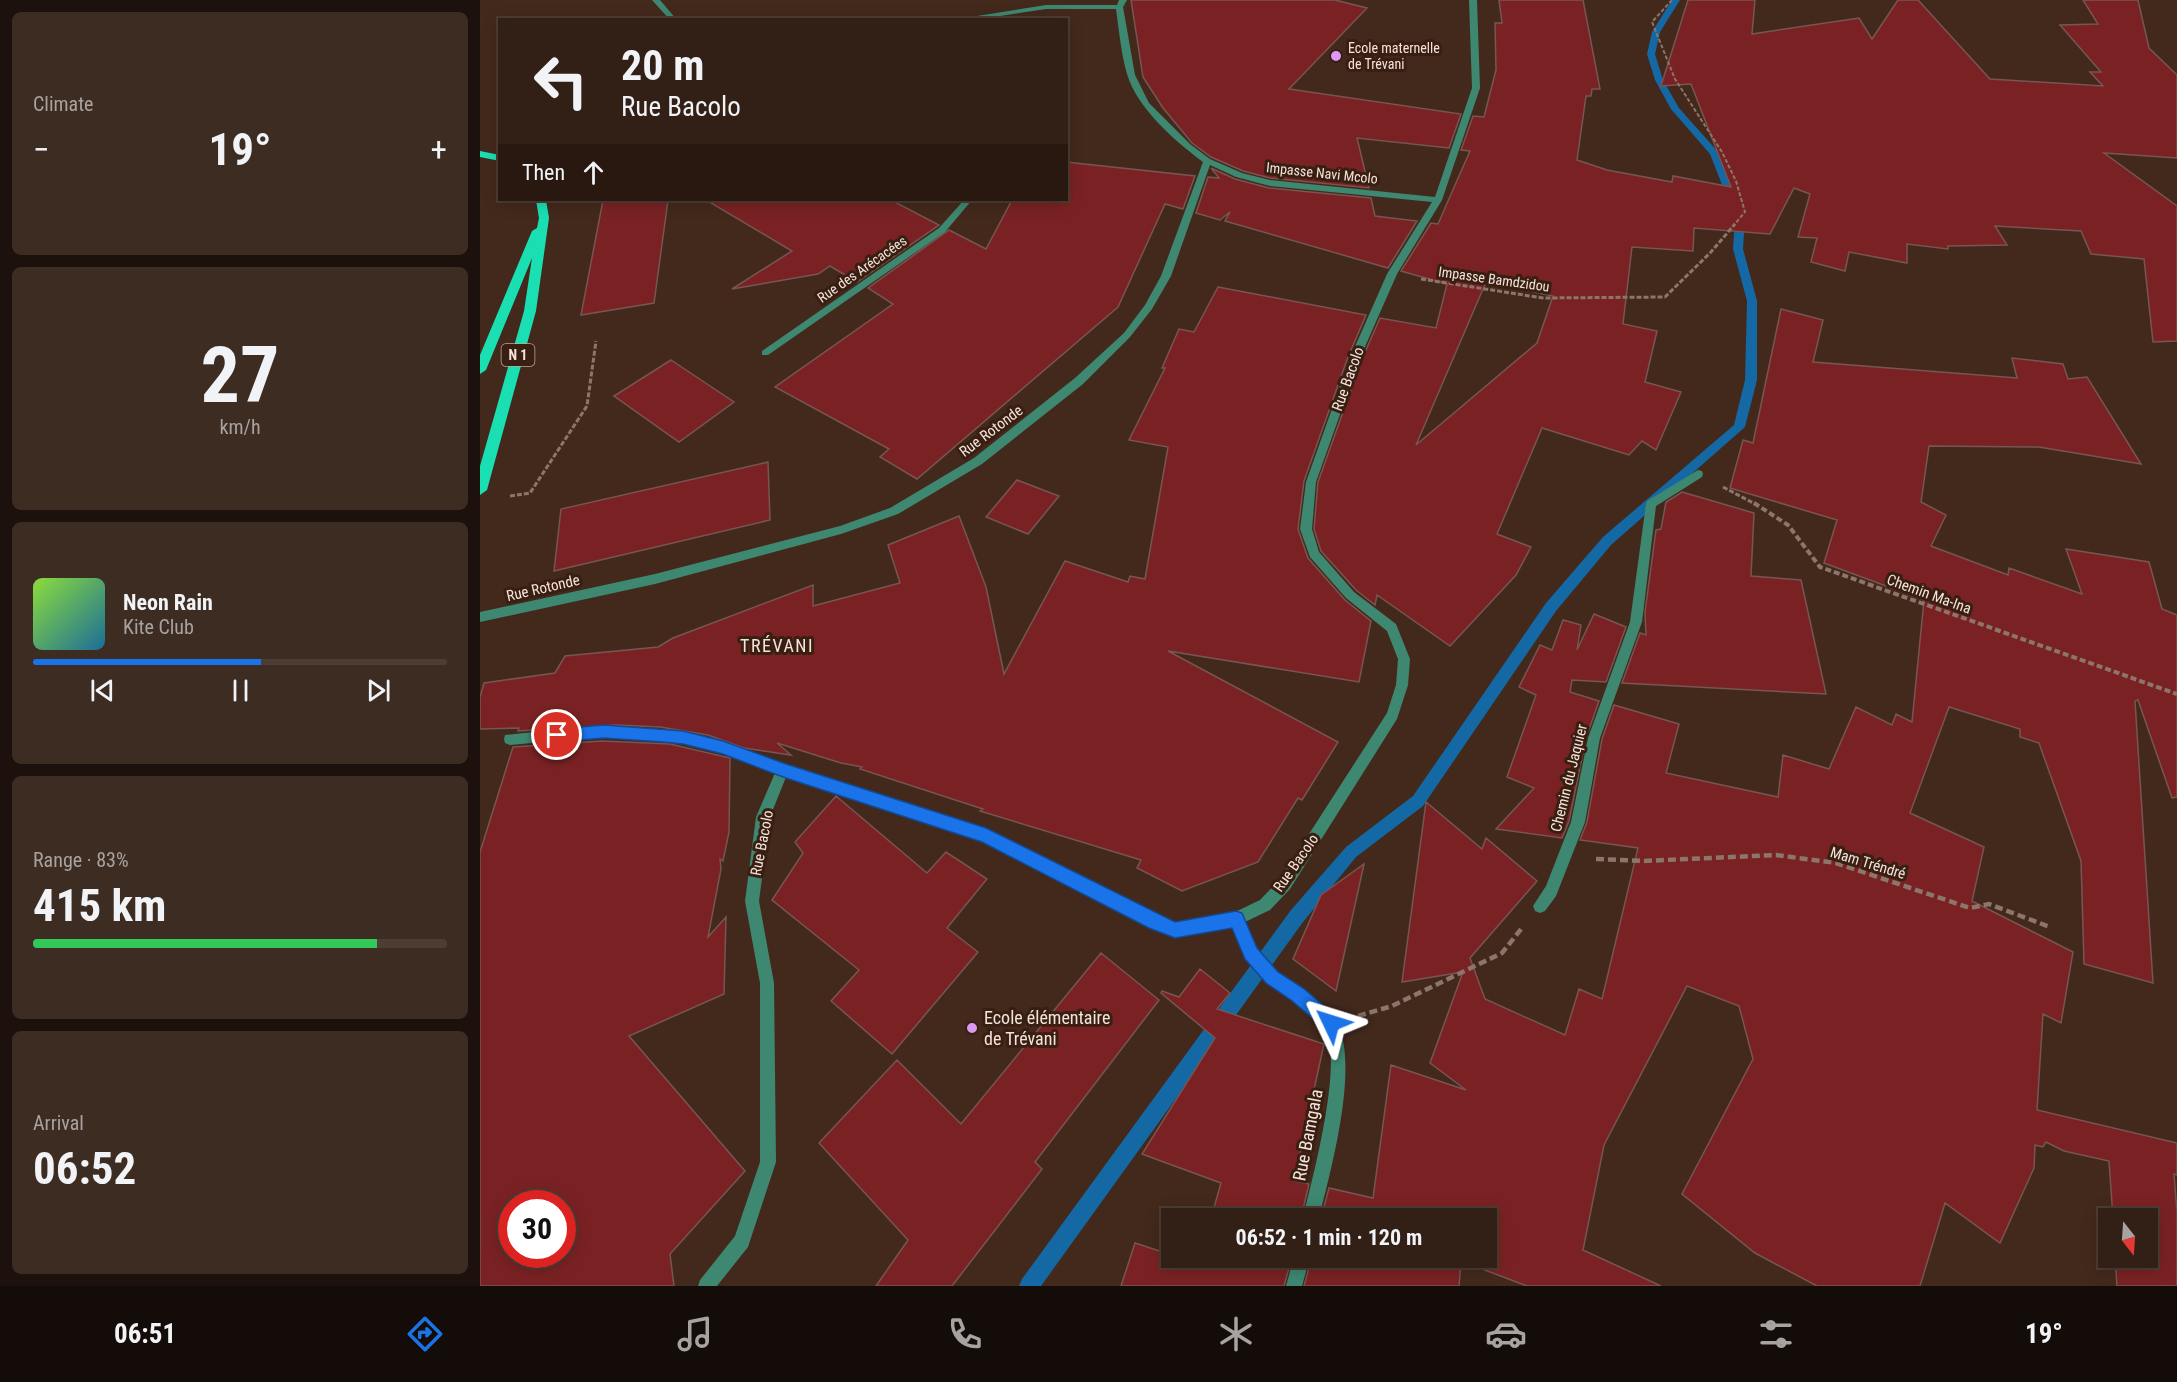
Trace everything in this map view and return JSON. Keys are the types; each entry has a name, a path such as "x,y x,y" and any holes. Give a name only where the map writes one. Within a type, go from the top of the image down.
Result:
{"main road":[{"path":"480,154 498,158"},
{"name":"N 1","path":"480,490 530,311 544,218 542,201"},
{"name":"N 1","path":"480,370 517,275 544,218"}],"street":[{"path":"656,0 672,18"},
{"name":"Rue Bacolo","path":"706,1286 742,1241 768,1162 767,983 752,901 763,817 783,770 986,836 1155,923 1175,930 1236,919 1265,904 1285,884 1393,715 1402,685 1404,659 1392,628 1350,595 1329,574 1314,554 1306,530 1311,482 1355,358 1392,274 1438,200 1476,88 1473,0"},
{"path":"978,18 1046,7 1121,3 1131,75 1146,104 1187,146 1207,161"},
{"name":"Impasse Navi Mcolo","path":"1207,161 1239,175 1270,183 1438,200"},
{"name":"Rue Rotonde","path":"480,618 655,579 841,530 894,511 978,461 1079,381 1127,335 1149,307 1166,276 1207,161"},
{"name":"Rue des Arécacées","path":"765,353 942,230 967,201"},
{"name":"Chemin du Jaquier","path":"1540,906 1551,891 1578,822 1594,738 1636,622 1652,504 1698,474"},
{"path":"510,739 604,732 683,737 723,747 783,770"},
{"path":"1236,919 1251,954 1272,978 1297,994 1331,1023"},
{"name":"Rue Bamgala","path":"1313,1208 1336,1103 1338,1056 1331,1023"},
{"path":"1294,1286 1299,1268"}],"path":[{"name":"Impasse Bamdzidou","path":"1392,274 1544,298 1665,297 1704,259 1745,212 1736,181 1722,152 1675,79 1658,41 1652,22 1672,0"},
{"path":"500,498 530,493 587,406 596,341"},
{"name":"Chemin Ma-Ina","path":"1698,474 1765,509 1788,525 1820,567 2177,694"},
{"name":"Mam Tréndré","path":"1564,857 1643,861 1732,860 1776,855 1836,863 1970,908 1989,904 2050,927"},
{"path":"1331,1023 1392,1006 1502,954 1540,906"}],"building":[{"path":"1131,0 1335,0 1367,8 1289,89 1461,114 1449,148 1357,138 1369,188 1270,178 1243,171 1211,157 1192,143 1163,108 1143,77"},
{"path":"1499,0 1583,0 1600,89 1592,89 1591,96 1586,96 1577,160 1607,170 1672,182 1673,176 1731,187 1691,84 1661,86 1688,0 1755,0 1752,34 1859,18 1872,39 1898,0 1918,0 1990,79 2103,86 2090,72 2101,72 2060,25 2098,24 2083,0 2138,0 2149,48 2177,75 2177,158 2104,153 2177,206 2177,341 2153,342 2144,259 2091,254 2081,231 1995,226 2007,245 1948,246 1948,249 1907,244 1907,263 1849,252 1845,271 1811,262 1817,238 1798,237 1810,194 1794,188 1770,234 1694,228 1693,251 1632,247 1623,324 1657,331 1645,382 1681,392 1656,450 1642,441 1629,455 1542,428 1497,534 1531,547 1516,575 1450,646 1377,595 1375,605 1356,590 1321,551 1314,529 1318,482 1362,359 1380,318 1436,328 1447,284 1401,271 1431,223 1438,224 1470,151 1461,150 1473,116 1484,117 1496,70 1495,23 1502,23","holes":["1486,282 1553,296 1537,343 1416,445"]},
{"path":"1068,162 1195,176 1183,209 1165,204 1118,307 917,479 880,457 889,449 775,387 893,304 868,288 949,230 986,249 1011,201 1068,201"},
{"path":"1211,168 1235,179 1269,188 1371,198 1375,216 1417,221 1388,268 1225,221 1230,212 1220,220 1196,213 1208,177 1219,178"},
{"path":"603,201 668,201 654,303 581,315"},
{"path":"708,201 893,201 939,225 857,282 830,266 818,274 732,289 792,251"},
{"path":"1218,287 1366,315 1348,357 1304,481 1298,529 1308,558 1345,600 1371,621 1359,682 1168,651 1338,742 1302,800 1298,798 1258,862 1182,891 1137,868 1141,860 980,811 983,809 860,769 862,767 841,763 777,743 791,755 744,748 708,735 660,727 617,725 518,731 519,728 480,729 480,697 484,683 555,673 565,656 658,647 673,638 813,585 813,606 900,583 888,545 959,516 986,587 1004,674 1065,561 1128,582 1130,576 1145,579 1168,447 1129,440 1165,368 1162,368 1179,329 1194,332"},
{"path":"1781,309 1823,320 1813,362 2017,378 2012,358 2063,364 2068,379 2087,377 2141,464 2039,447 1929,446 1921,502 1946,515 1931,546 2008,575 2009,568 2082,594 2066,549 2149,562 2162,609 2177,615 2177,797 2172,798 2138,700 2135,701 2153,983 2084,964 2081,861 2039,743 2020,737 2020,729 1949,707 1910,813 1984,847 1972,901 2073,952 2061,1023 2043,1014 2037,1110 2177,1143 2177,1175 2174,1174 2177,1212 2177,1286 2117,1286 2116,1268 2158,1268 2158,1208 2112,1208 2109,1161 2064,1151 2046,1142 2043,1147 2035,1145 2034,1168 2000,1243 1945,1203 1920,1286 1817,1286 1755,1253 1682,1194 1753,1059 1739,1006 1687,986 1604,1145 1583,1250 1661,1286 1527,1286 1479,1268 1497,1268 1497,1208 1324,1208 1329,1188 1373,1198 1391,1065 1466,1090 1430,1063 1463,972 1402,982 1426,802 1482,849 1486,838 1537,881 1470,958 1485,999 1565,1035 1579,989 1602,999 1638,848 1580,840 1587,822 1602,739 1614,705 1679,724 1666,773 1778,797 1783,755 1829,769 1856,707 1892,725 1896,714 1912,722 1924,600 1824,563 1837,520 1730,488 1743,440 1753,443"},
{"path":"671,360 734,402 679,442 614,396"},
{"path":"768,462 770,520 554,571 561,509"},
{"path":"1017,480 1059,496 1028,534 986,517"},
{"path":"1682,492 1754,513 1751,576 1801,580 1826,694 1622,683 1640,633 1646,635 1645,612 1656,530 1661,529 1666,502"},
{"path":"1594,614 1626,627 1606,682 1572,680 1570,692 1599,701 1586,738 1569,821 1562,838 1496,829 1534,788 1507,777 1536,695 1519,687 1540,645 1552,650 1563,620 1581,625 1577,650"},
{"path":"602,741 670,744 730,758 729,832 723,861 720,859 721,869 708,937 726,917 724,994 629,1036 745,1171 670,1254 674,1286 480,1286 480,852 513,747"},
{"path":"836,796 927,873 946,852 987,879 947,928 978,952 892,1054 831,1001 859,970 772,900 803,853 795,842"},
{"path":"1364,864 1336,991 1293,959 1321,895"},
{"path":"1101,953 1159,1000 1035,1162 1042,1169 952,1286 876,1286 908,1240 819,1143 897,1060 961,1124"},
{"path":"1200,969 1230,993 1217,1009 1324,1044 1294,1181 1309,1184 1303,1208 1214,1208 1221,1183 1142,1154 1215,1038 1161,993 1162,991 1179,997"},
{"path":"1135,1243 1161,1251 1161,1268 1289,1268 1284,1286 1121,1286"},
{"path":"1309,1268 1460,1268 1459,1286 1304,1286"}],"waterway":[{"path":"1029,1286 1297,916 1351,852 1418,801 1551,607 1607,541 1739,427 1751,380 1752,301 1738,249 1740,218 1714,153 1675,109 1659,80 1651,54 1656,32 1676,0"}],"place":[{"name":"Ecole maternelle de Trévani","path":"1336,56"},
{"name":"Ecole élémentaire de Trévani","path":"972,1028"}],"district":[{"name":"TRÉVANI","path":"777,646"}],"route":[{"path":"557,735 604,732 683,737 723,747 783,770 986,836 1155,923 1175,930 1236,919 1251,954 1272,978 1297,994 1331,1023"}]}
